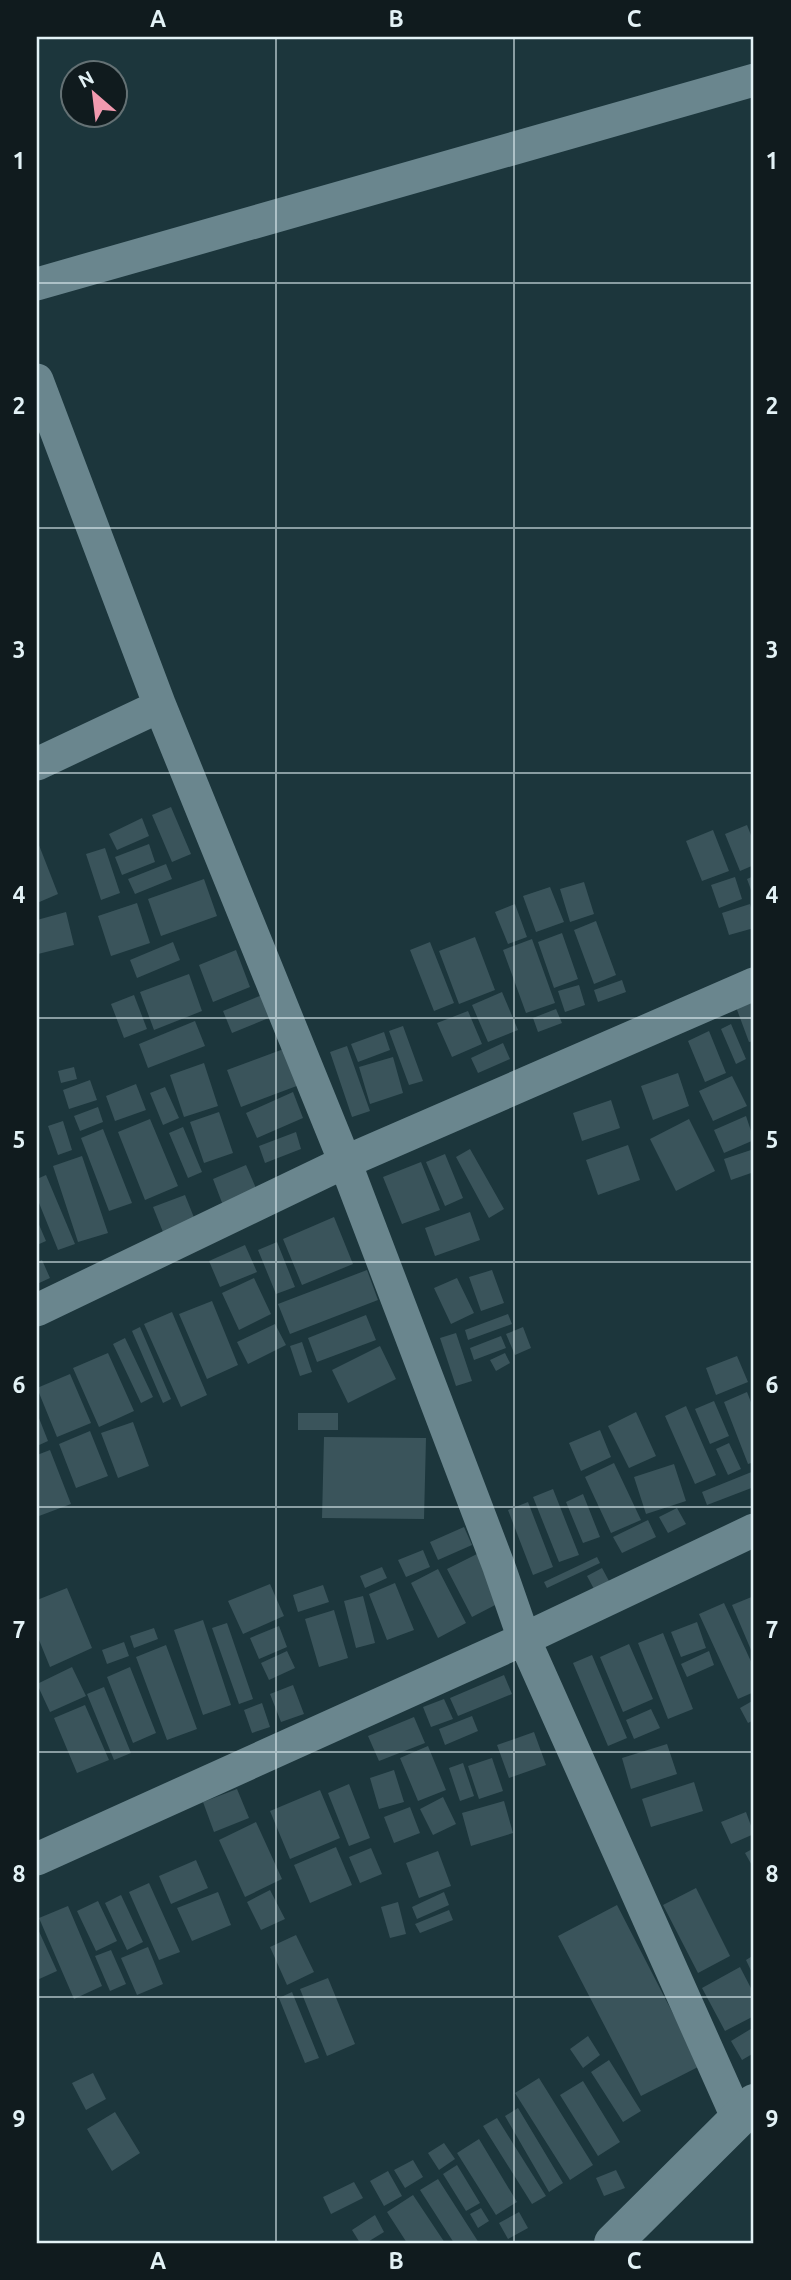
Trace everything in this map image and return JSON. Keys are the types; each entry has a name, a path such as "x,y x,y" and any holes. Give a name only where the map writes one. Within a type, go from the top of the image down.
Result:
{"main road":[{"path":"613,2243 746,2111"}],"street":[{"path":"37,284 754,80"},
{"path":"37,380 160,706 345,1162 494,1553 524,1639 746,2111"},
{"path":"37,764 160,706"},
{"path":"37,1310 345,1162 754,984"},
{"path":"37,1859 524,1639 754,1530"}],"building":[{"path":"171,807 191,854 172,862 152,815"},
{"path":"142,818 149,836 117,850 109,834"},
{"path":"747,825 754,843 754,865 740,871 725,834"},
{"path":"713,830 729,871 702,881 686,841"},
{"path":"37,840 58,894 37,903"},
{"path":"149,844 155,862 122,875 115,857"},
{"path":"105,848 120,893 101,900 86,854"},
{"path":"166,864 172,879 135,894 128,879"},
{"path":"754,876 754,898 747,879"},
{"path":"735,877 742,899 719,908 711,885"},
{"path":"204,879 217,916 161,936 148,899"},
{"path":"584,882 594,914 570,922 560,889"},
{"path":"550,887 564,922 536,932 523,896"},
{"path":"137,903 150,943 111,956 98,916"},
{"path":"515,904 527,937 508,944 495,912"},
{"path":"750,904 754,928 729,935 722,913"},
{"path":"66,912 74,945 38,954 37,920"},
{"path":"596,921 616,975 594,984 574,930"},
{"path":"562,933 578,979 554,988 538,942"},
{"path":"475,937 495,990 459,1004 439,951"},
{"path":"532,939 555,1003 526,1013 503,950"},
{"path":"173,942 180,960 137,978 130,960"},
{"path":"430,942 454,1003 434,1011 410,950"},
{"path":"236,950 250,987 213,1002 199,965"},
{"path":"189,974 202,1011 154,1030 140,992"},
{"path":"622,980 626,992 598,1002 594,990"},
{"path":"579,985 585,1005 565,1012 558,991"},
{"path":"502,992 518,1030 488,1042 472,1005"},
{"path":"134,995 147,1029 124,1038 111,1004"},
{"path":"262,995 271,1017 232,1033 223,1011"},
{"path":"754,1000 754,1041 749,1042 736,1007"},
{"path":"556,1009 562,1023 538,1032 533,1018"},
{"path":"468,1011 482,1044 452,1057 437,1023"},
{"path":"195,1021 205,1046 148,1068 139,1044"},
{"path":"731,1024 746,1059 736,1064 721,1029"},
{"path":"403,1026 423,1081 409,1085 389,1031"},
{"path":"709,1031 726,1073 705,1082 688,1041"},
{"path":"384,1032 390,1050 358,1062 351,1044"},
{"path":"503,1043 510,1059 478,1073 471,1058"},
{"path":"347,1046 370,1111 352,1117 330,1052"},
{"path":"289,1047 302,1084 241,1107 227,1070"},
{"path":"393,1057 403,1093 370,1104 359,1067"},
{"path":"204,1063 218,1106 184,1117 170,1075"},
{"path":"74,1067 77,1079 61,1083 58,1071"},
{"path":"678,1073 689,1106 653,1120 641,1086"},
{"path":"732,1076 747,1106 713,1121 699,1091"},
{"path":"90,1080 97,1100 69,1109 63,1090"},
{"path":"136,1084 146,1110 115,1121 106,1096"},
{"path":"165,1087 179,1118 163,1125 150,1093"},
{"path":"293,1092 303,1118 257,1138 246,1113"},
{"path":"611,1100 620,1128 582,1141 573,1113"},
{"path":"98,1107 103,1122 80,1131 74,1116"},
{"path":"219,1112 233,1153 204,1163 190,1122"},
{"path":"746,1116 754,1140 724,1153 714,1130"},
{"path":"150,1119 178,1186 145,1200 118,1132"},
{"path":"689,1119 715,1171 676,1191 650,1139"},
{"path":"63,1121 72,1150 58,1155 48,1126"},
{"path":"183,1127 202,1172 188,1178 169,1133"},
{"path":"103,1129 132,1203 109,1211 81,1138"},
{"path":"296,1132 301,1149 265,1163 259,1146"},
{"path":"628,1145 640,1180 598,1195 586,1160"},
{"path":"470,1149 504,1209 489,1218 456,1157"},
{"path":"754,1149 754,1172 731,1180 724,1159"},
{"path":"445,1154 463,1198 445,1206 426,1162"},
{"path":"82,1156 108,1233 78,1242 53,1166"},
{"path":"421,1162 440,1210 402,1224 383,1177"},
{"path":"246,1165 258,1193 224,1208 213,1179"},
{"path":"46,1175 75,1244 58,1250 37,1198 37,1179"},
{"path":"185,1195 195,1220 163,1232 153,1207"},
{"path":"470,1212 480,1240 435,1256 425,1228"},
{"path":"334,1217 353,1264 302,1285 283,1239"},
{"path":"37,1220 46,1241 37,1245"},
{"path":"277,1242 295,1287 276,1294 258,1250"},
{"path":"245,1245 257,1272 220,1287 209,1261"},
{"path":"42,1260 50,1278 37,1284 37,1262"},
{"path":"367,1270 378,1300 290,1334 278,1304"},
{"path":"492,1270 504,1303 481,1311 469,1277"},
{"path":"254,1278 271,1314 239,1330 222,1293"},
{"path":"457,1278 474,1313 451,1324 434,1288"},
{"path":"212,1301 238,1365 207,1379 179,1314"},
{"path":"172,1312 207,1395 181,1407 144,1324"},
{"path":"508,1314 512,1324 468,1340 465,1330"},
{"path":"366,1315 376,1340 317,1362 308,1338"},
{"path":"275,1324 286,1345 248,1364 237,1342"},
{"path":"140,1327 171,1399 163,1403 132,1331"},
{"path":"523,1327 531,1348 515,1355 506,1334"},
{"path":"456,1333 472,1381 456,1386 440,1338"},
{"path":"501,1336 506,1348 474,1360 470,1348"},
{"path":"125,1338 153,1397 141,1403 113,1344"},
{"path":"302,1342 312,1372 300,1376 290,1346"},
{"path":"380,1346 396,1379 348,1403 332,1370"},
{"path":"108,1353 134,1411 99,1427 73,1368"},
{"path":"505,1353 510,1363 496,1371 490,1360"},
{"path":"737,1356 748,1382 716,1395 706,1368"},
{"path":"70,1374 91,1423 57,1437 37,1388"},
{"path":"747,1392 754,1410 754,1462 748,1464 724,1402"},
{"path":"714,1401 729,1436 710,1444 695,1409"},
{"path":"686,1406 716,1475 695,1484 665,1416"},
{"path":"636,1412 656,1456 629,1468 608,1426"},
{"path":"37,1413 48,1441 37,1446"},
{"path":"298,1413 338,1413 338,1430 298,1430"},
{"path":"133,1422 149,1466 118,1478 101,1433"},
{"path":"600,1430 611,1457 581,1471 569,1443"},
{"path":"90,1431 108,1476 76,1488 59,1444"},
{"path":"324,1437 426,1438 424,1519 322,1518"},
{"path":"729,1443 741,1469 728,1475 716,1449"},
{"path":"50,1450 71,1504 39,1516 37,1455"},
{"path":"614,1463 641,1520 611,1533 585,1477"},
{"path":"674,1464 686,1501 646,1514 634,1477"},
{"path":"754,1471 754,1487 707,1505 702,1492"},
{"path":"553,1489 579,1555 559,1562 533,1497"},
{"path":"583,1494 600,1537 583,1543 566,1502"},
{"path":"528,1502 553,1567 533,1575 508,1510"},
{"path":"677,1508 686,1524 668,1533 659,1517"},
{"path":"648,1520 656,1537 622,1553 613,1537"},
{"path":"464,1527 472,1545 438,1560 430,1542"},
{"path":"423,1550 430,1567 406,1577 398,1560"},
{"path":"477,1554 501,1602 472,1617 447,1569"},
{"path":"597,1557 600,1563 547,1588 544,1582"},
{"path":"382,1567 387,1578 365,1588 360,1576"},
{"path":"602,1568 609,1581 594,1589 587,1576"},
{"path":"438,1569 466,1623 438,1638 411,1583"},
{"path":"395,1583 414,1630 387,1640 369,1594"},
{"path":"270,1584 284,1616 243,1634 228,1601"},
{"path":"323,1585 329,1602 298,1612 293,1595"},
{"path":"67,1588 92,1648 50,1667 37,1635 37,1600"},
{"path":"363,1596 375,1643 356,1648 344,1601"},
{"path":"754,1596 754,1657 732,1605"},
{"path":"724,1603 754,1668 754,1692 738,1699 699,1614"},
{"path":"334,1610 348,1658 319,1667 305,1619"},
{"path":"203,1620 231,1705 203,1715 174,1630"},
{"path":"697,1622 706,1648 681,1657 671,1632"},
{"path":"227,1623 253,1699 239,1704 212,1628"},
{"path":"279,1626 287,1647 259,1659 250,1638"},
{"path":"154,1628 158,1639 134,1648 130,1636"},
{"path":"663,1633 693,1709 668,1719 638,1643"},
{"path":"124,1642 129,1656 107,1664 102,1650"},
{"path":"629,1644 653,1699 623,1712 600,1657"},
{"path":"166,1645 197,1729 167,1740 136,1657"},
{"path":"287,1651 295,1668 269,1680 261,1663"},
{"path":"709,1651 714,1665 687,1677 681,1664"},
{"path":"592,1655 627,1738 608,1746 573,1663"},
{"path":"72,1667 86,1696 50,1712 37,1684"},
{"path":"130,1667 156,1733 133,1743 107,1677"},
{"path":"504,1675 512,1694 458,1716 450,1698"},
{"path":"293,1685 304,1714 281,1722 270,1694"},
{"path":"104,1687 131,1753 114,1760 87,1694"},
{"path":"444,1699 453,1719 431,1727 423,1707"},
{"path":"754,1700 754,1720 748,1723 740,1708"},
{"path":"262,1703 270,1727 252,1733 244,1710"},
{"path":"85,1705 109,1760 77,1773 54,1718"},
{"path":"651,1709 660,1728 634,1739 626,1720"},
{"path":"472,1716 478,1731 445,1745 439,1729"},
{"path":"414,1717 425,1743 379,1761 368,1736"},
{"path":"534,1732 546,1765 509,1778 497,1745"},
{"path":"667,1744 677,1774 631,1789 622,1758"},
{"path":"428,1746 446,1790 418,1801 400,1758"},
{"path":"492,1758 503,1791 479,1799 468,1766"},
{"path":"463,1763 474,1796 460,1801 449,1768"},
{"path":"394,1770 404,1802 379,1809 370,1778"},
{"path":"694,1782 703,1811 651,1827 642,1799"},
{"path":"349,1784 370,1838 349,1846 328,1793"},
{"path":"237,1789 249,1818 214,1832 203,1802"},
{"path":"320,1790 340,1838 290,1859 270,1811"},
{"path":"443,1797 456,1824 433,1835 420,1809"},
{"path":"504,1801 513,1833 471,1846 462,1813"},
{"path":"410,1807 420,1833 394,1843 384,1817"},
{"path":"746,1812 754,1834 731,1844 721,1822"},
{"path":"256,1822 282,1879 245,1897 219,1840"},
{"path":"336,1847 352,1885 310,1903 294,1865"},
{"path":"371,1848 382,1874 360,1883 349,1857"},
{"path":"754,1848 754,1869 745,1853"},
{"path":"438,1851 451,1886 419,1898 406,1863"},
{"path":"196,1860 208,1888 171,1904 159,1876"},
{"path":"149,1883 180,1952 159,1960 129,1892"},
{"path":"696,1888 730,1956 698,1973 663,1905"},
{"path":"270,1890 285,1919 261,1930 247,1902"},
{"path":"218,1892 231,1925 192,1941 177,1908"},
{"path":"444,1892 449,1905 417,1919 412,1907"},
{"path":"121,1895 143,1942 127,1950 105,1903"},
{"path":"98,1901 117,1941 96,1951 77,1911"},
{"path":"398,1902 406,1934 390,1938 381,1907"},
{"path":"617,1905 700,2066 641,2096 558,1936"},
{"path":"68,1906 102,1986 74,1999 39,1918"},
{"path":"449,1910 453,1920 420,1933 415,1924"},
{"path":"37,1927 57,1971 37,1980"},
{"path":"296,1935 314,1972 287,1985 270,1947"},
{"path":"148,1947 163,1984 137,1995 121,1958"},
{"path":"111,1950 126,1984 110,1991 95,1956"},
{"path":"754,1955 754,1977 746,1960"},
{"path":"740,1967 754,1994 754,2016 725,2031 702,1988"},
{"path":"328,1978 355,2044 327,2056 300,1989"},
{"path":"292,1992 319,2058 305,2063 279,1998"},
{"path":"754,2027 754,2053 742,2060 731,2041"},
{"path":"588,2036 600,2055 583,2068 570,2049"},
{"path":"609,2060 641,2111 623,2122 591,2072"},
{"path":"93,2073 106,2099 86,2110 72,2083"},
{"path":"539,2078 593,2165 570,2180 515,2093"},
{"path":"583,2081 620,2142 598,2156 560,2095"},
{"path":"518,2108 563,2183 549,2192 505,2116"},
{"path":"115,2112 140,2153 112,2171 87,2129"},
{"path":"497,2118 546,2196 532,2204 483,2126"},
{"path":"479,2139 517,2202 496,2215 457,2153"},
{"path":"444,2143 455,2159 439,2170 428,2153"},
{"path":"413,2160 423,2177 405,2188 394,2170"},
{"path":"457,2165 480,2203 466,2211 443,2174"},
{"path":"616,2170 625,2188 604,2196 596,2178"},
{"path":"388,2171 402,2196 384,2206 370,2181"},
{"path":"438,2179 479,2243 454,2243 420,2190"},
{"path":"354,2182 363,2198 331,2214 323,2197"},
{"path":"413,2195 445,2243 407,2243 387,2212"},
{"path":"481,2208 489,2221 478,2228 470,2214"},
{"path":"519,2212 528,2228 508,2239 499,2223"},
{"path":"375,2215 384,2232 366,2243 360,2243 352,2230"}]}
